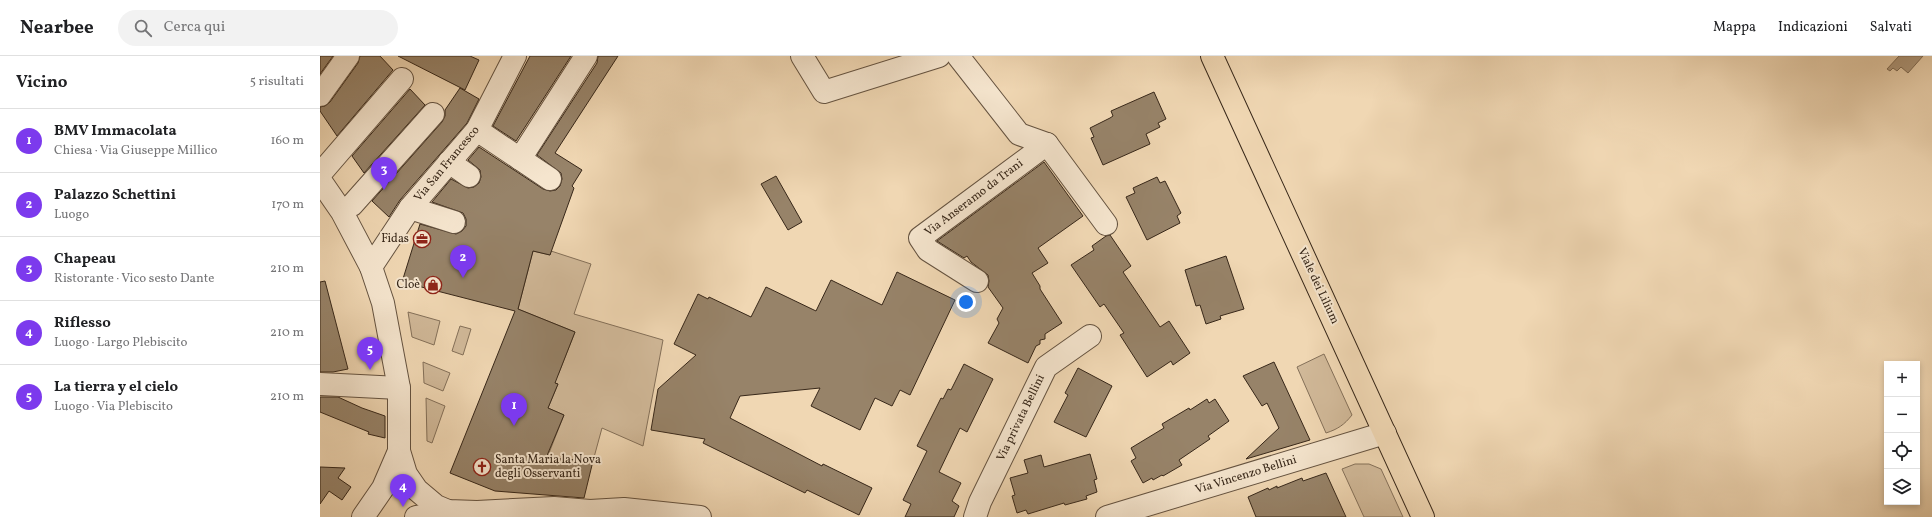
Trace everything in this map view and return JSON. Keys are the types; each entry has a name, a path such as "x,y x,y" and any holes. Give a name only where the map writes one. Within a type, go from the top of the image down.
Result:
{"main road":[{"name":"Viale dei Lilium","path":"1212,56 1423,517"}],"street":[{"path":"320,95 348,56"},
{"name":"Via San Francesco","path":"370,267 410,208 477,130 515,56"},
{"path":"520,159 586,56"},
{"path":"802,56 824,92 939,56"},
{"path":"958,56 1019,134 1047,144 1106,224"},
{"path":"320,174 402,79"},
{"path":"352,205 433,114"},
{"path":"477,130 550,179"},
{"name":"Via Anseramo da Trani","path":"977,281 928,250 920,238 1047,144"},
{"path":"449,162 469,176"},
{"path":"320,180 342,212 370,267 385,310 400,396 400,450 406,474 417,490 436,506 448,511"},
{"path":"410,208 454,222"},
{"name":"Via privata Bellini","path":"975,517 980,502 1046,367 1090,336"},
{"path":"320,384 400,396"},
{"name":"Via Vincenzo Bellini","path":"1106,517 1385,433"},
{"path":"370,517 400,450"},
{"path":"416,517 448,511 478,514 554,508 591,514 624,510 700,517"}],"shaded area":[{"path":"1899,56 1923,56 1908,73 1901,67 1897,71 1893,68 1890,71 1887,69"},
{"path":"533,251 550,255 551,251 591,264 574,314 663,340 643,446 602,428 593,461 547,458 564,415 548,408 558,384 550,381 558,375 575,332 518,309"},
{"path":"408,312 440,321 434,345 412,337"},
{"path":"460,326 471,329 463,355 452,351"},
{"path":"1324,354 1352,415 1340,426 1326,433 1297,367"},
{"path":"423,362 450,373 443,391 424,383"},
{"path":"426,398 445,406 432,443 427,441"},
{"path":"1355,464 1369,464 1381,469 1403,517 1364,517 1342,469"}],"building":[{"path":"320,56 333,56 320,74"},
{"path":"360,56 380,56 393,70 337,136 320,111 320,107 325,106 330,102 358,63"},
{"path":"398,56 470,56 479,60 465,90"},
{"path":"530,56 571,56 516,141 493,126"},
{"path":"598,56 618,56 555,153 582,170 572,186 574,188 550,255 533,251 518,309 575,332 555,383 558,384 548,408 564,415 546,458 593,461 584,498 495,491 450,473 515,311 402,282 420,224 456,234 462,231 466,226 466,219 463,213 432,202 451,179 468,188 474,187 479,183 481,177 480,170 468,160 479,147 543,189 550,191 556,190 560,186 562,179 561,173 537,155 597,63"},
{"path":"460,88 479,99 467,123 400,200 389,217 372,201 442,122 445,116 445,110"},
{"path":"410,89 425,105 364,173 352,156"},
{"path":"1154,92 1166,119 1158,123 1160,127 1146,134 1150,144 1103,165 1091,138 1094,137 1090,128 1113,116 1111,111"},
{"path":"1044,162 1083,216 1038,248 1048,263 1032,273 1040,286 1040,289 1062,323 1045,334 1045,339 1040,340 1040,344 1036,346 1028,363 988,343 999,323 997,319 1003,308 988,287 988,275 971,262 967,256 964,258 937,241"},
{"path":"776,176 802,222 788,230 761,184"},
{"path":"1157,177 1160,183 1165,181 1181,213 1177,216 1180,223 1147,240 1126,197 1135,193 1133,188"},
{"path":"1110,235 1131,266 1123,272 1160,327 1169,321 1190,353 1173,365 1171,361 1147,377 1120,335 1124,333 1104,304 1100,307 1071,265 1094,250 1092,246 1106,236"},
{"path":"1226,256 1244,309 1220,316 1221,319 1206,324 1200,305 1196,306 1185,270"},
{"path":"897,272 955,300 910,395 900,390 892,406 875,398 860,430 811,406 820,388 740,396 730,418 822,466 823,464 872,488 859,515 807,490 805,493 703,443 705,439 651,430 658,389 696,355 674,344 698,294 708,299 709,297 751,317 766,287 816,311 831,280 882,305"},
{"path":"325,281 348,369 333,372 320,372 320,282"},
{"path":"1274,362 1310,440 1246,459 1279,428 1267,403 1262,406 1243,376"},
{"path":"964,364 993,379 967,432 960,428 939,472 961,483 952,501 959,506 954,517 905,517 911,504 903,500 927,451 917,446 941,398 943,399 948,389 951,390"},
{"path":"1078,368 1112,386 1086,437 1054,422 1068,395 1065,393"},
{"path":"320,397 338,397 362,408 385,416 385,438 368,434 369,432 320,412"},
{"path":"1207,399 1209,403 1215,399 1229,421 1208,436 1210,439 1179,460 1182,465 1163,476 1162,475 1153,480 1152,478 1143,483 1131,461 1136,458 1131,448 1164,428 1162,424 1189,408 1190,410"},
{"path":"1090,454 1097,479 1094,480 1097,492 1086,496 1087,499 1065,505 1064,503 1028,514 1026,510 1017,513 1012,496 1015,495 1010,478 1028,473 1024,460 1041,455 1044,467"},
{"path":"320,467 345,468 338,478 351,487 342,500 329,491 320,504"},
{"path":"1326,473 1346,517 1256,517 1248,497 1268,488 1269,490 1277,486 1277,488 1302,478 1303,481"}],"place":[{"name":"Chapeau","path":"384,190"},
{"name":"Fidas","path":"422,239"},
{"name":"Palazzo Schettini","path":"463,278"},
{"name":"Cloè","path":"433,285"},
{"name":"La tierra y el cielo","path":"370,370"},
{"name":"BMV Immacolata","path":"514,426"},
{"name":"Santa Maria la Nova degli Osservanti","path":"482,467"},
{"name":"Riflesso","path":"403,507"}]}
